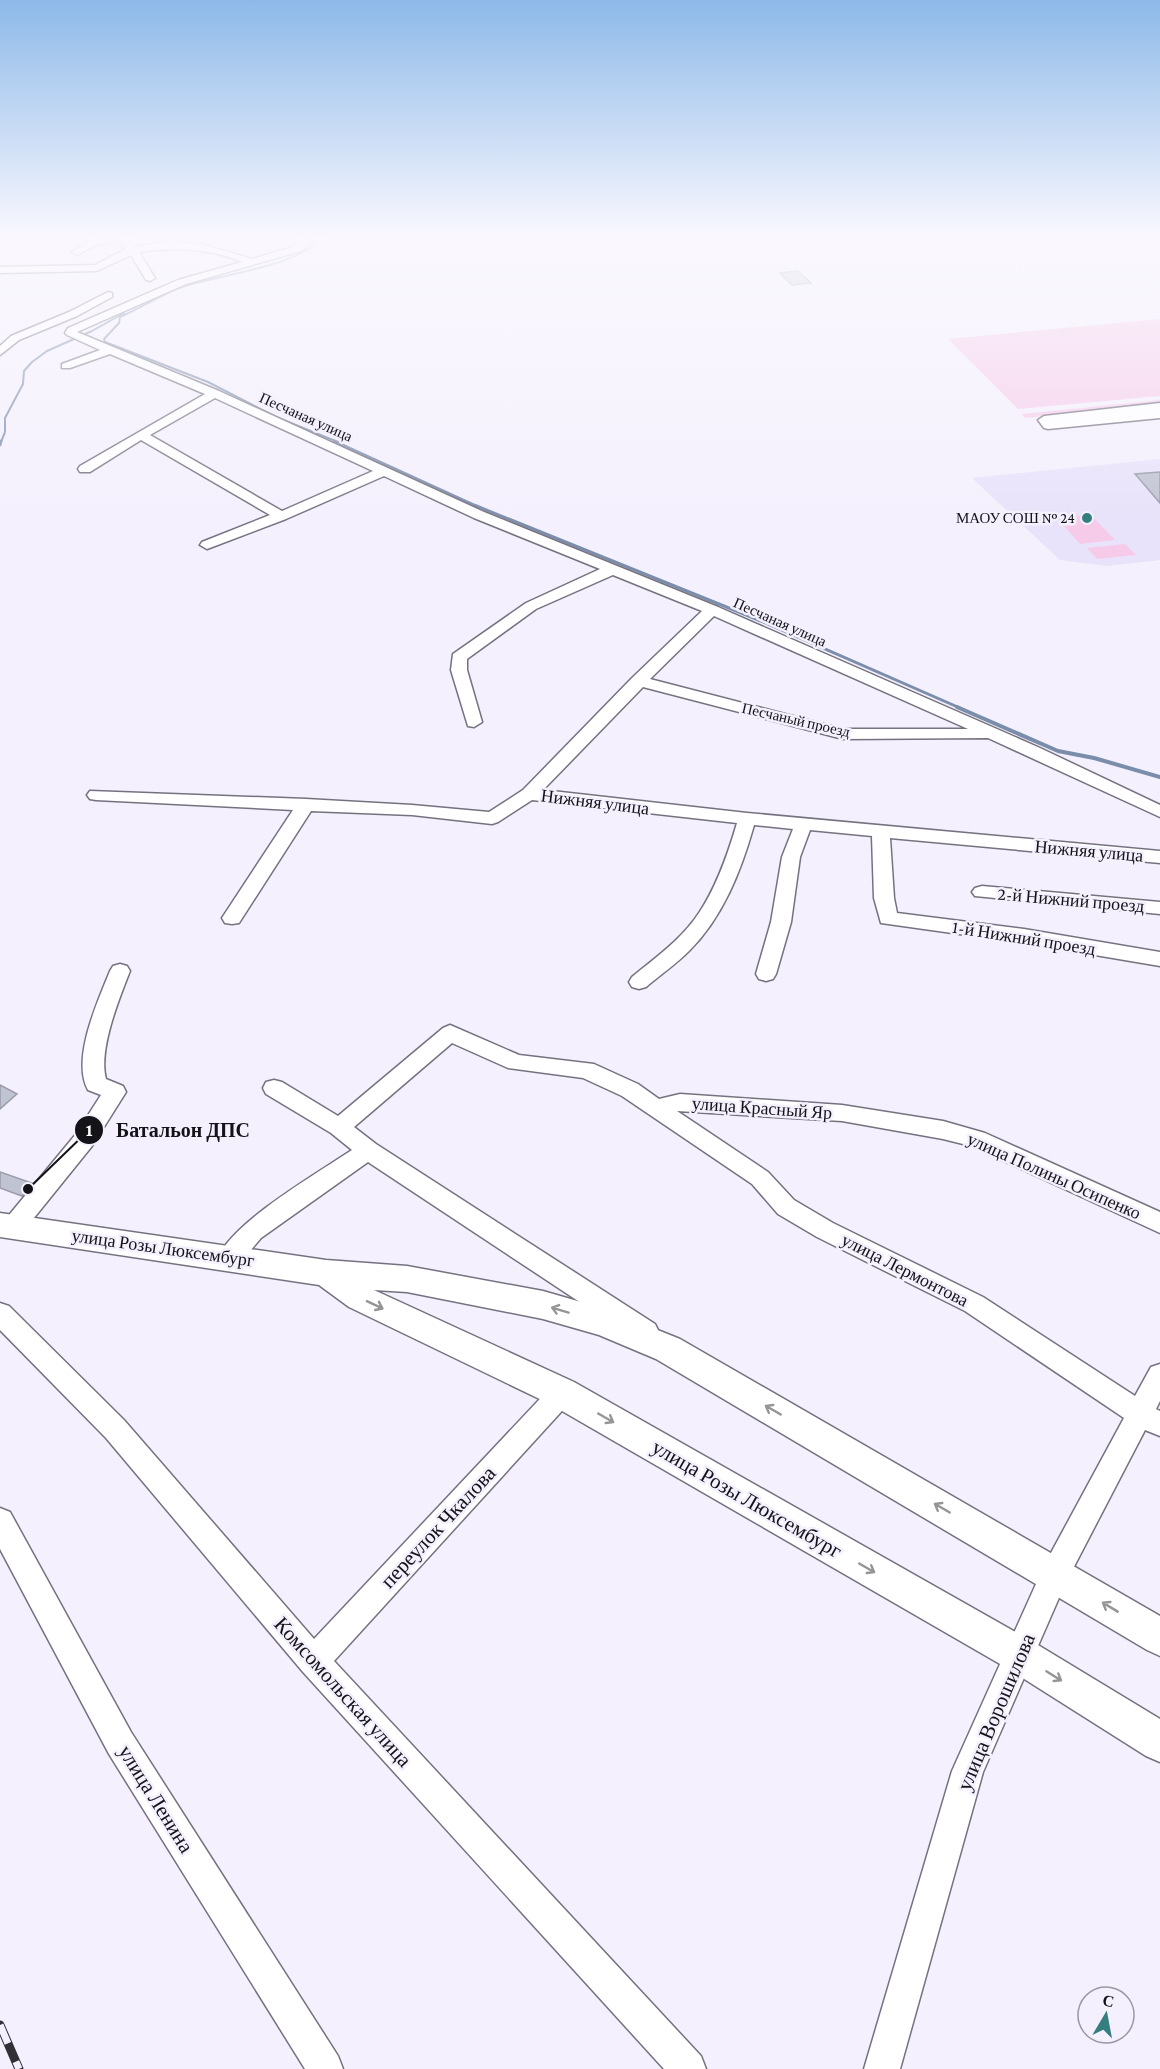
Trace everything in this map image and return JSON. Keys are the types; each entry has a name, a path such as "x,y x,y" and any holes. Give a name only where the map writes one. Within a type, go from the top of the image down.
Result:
{"main road":[{"name":"улица Розы Люксембург","path":"6,1226 327,1273 407,1279 543,1305 605,1323 658,1345 710,1373 1160,1637"},
{"name":"улица Розы Люксембург","path":"327,1273 360,1298 562,1393 1020,1655 1160,1742"}],"street":[{"path":"0,352 15,338 28,333"},
{"name":"Песчаная улица","path":"73,333 215,394 383,472 611,570 713,610 994,734 1160,812"},
{"path":"66,366 110,350"},
{"path":"85,469 215,394"},
{"path":"1160,407 1044,420 1048,425 1160,414"},
{"path":"141,435 281,516"},
{"path":"207,545 383,472"},
{"path":"474,722 459,670 459,657 531,606 611,570"},
{"path":"529,794 701,618 713,610"},
{"name":"Песчаный проезд","path":"638,681 843,734 994,734"},
{"name":"Нижняя улица","path":"96,795 412,810 492,819 529,794 803,825 1160,857"},
{"path":"232,918 306,804"},
{"path":"639,982 682,946 707,917 734,864 747,819"},
{"path":"766,974 781,922 791,857 803,825"},
{"name":"1-й Нижний проезд","path":"881,832 884,898 888,918 1024,936 1160,959"},
{"name":"2-й Нижний проезд","path":"982,892 1160,908"},
{"path":"6,1226 84,1140 115,1092 96,1084 92,1068 104,1012 120,971"},
{"path":"339,1127 450,1033 516,1062 586,1070 630,1090 656,1108"},
{"path":"230,1257 253,1231 368,1150 339,1127 274,1088"},
{"name":"улица Красный Яр","path":"656,1108 680,1102 766,1110 842,1113"},
{"name":"улица Лермонтова","path":"656,1108 760,1178 786,1207 825,1230 974,1304 1150,1419"},
{"name":"улица Полины Осипенко","path":"842,1113 943,1130 977,1140 1029,1161 1160,1223"},
{"name":"улица Розы Люксембург","path":"368,1150 710,1373"},
{"name":"Комсомольская улица","path":"0,1314 115,1429 314,1661 688,2069"},
{"name":"улица Ворошилова","path":"882,2069 968,1771 1055,1574 1150,1419 1160,1375"},
{"name":"переулок Чкалова","path":"314,1661 562,1393"},
{"name":"улица Ленина","path":"0,1521 120,1743 325,2069"}],"shaded area":[{"path":"1016,333 1160,333 1160,396 1018,409 948,339"},
{"path":"1160,400 1160,404 1025,418 1022,414"},
{"name":"МАОУ СОШ № 24","path":"1160,459 1160,560 1107,566 1060,560 972,478"},
{"path":"1091,515 1115,540 1080,544 1057,518"},
{"path":"1125,544 1136,555 1097,559 1087,548"}],"building":[{"path":"1160,472 1160,503 1135,474"},
{"path":"0,1085 17,1094 0,1109"},
{"path":"0,1172 32,1183 22,1196 0,1188"}],"waterway":[{"path":"1,442 5,432 5,418 23,384 24,371 47,351 89,333"},
{"path":"110,333 104,339 105,342 208,382 276,417 338,442"},
{"path":"0,445 1,441"},
{"path":"334,441 474,505 761,621 960,708"},
{"path":"957,707 1058,751 1094,758 1160,777"}],"railway":[{"path":"0,2025 19,2069"}],"place":[{"name":"МАОУ СОШ № 24","path":"1087,518"},
{"name":"Батальон ДПС","path":"28,1189"}]}
